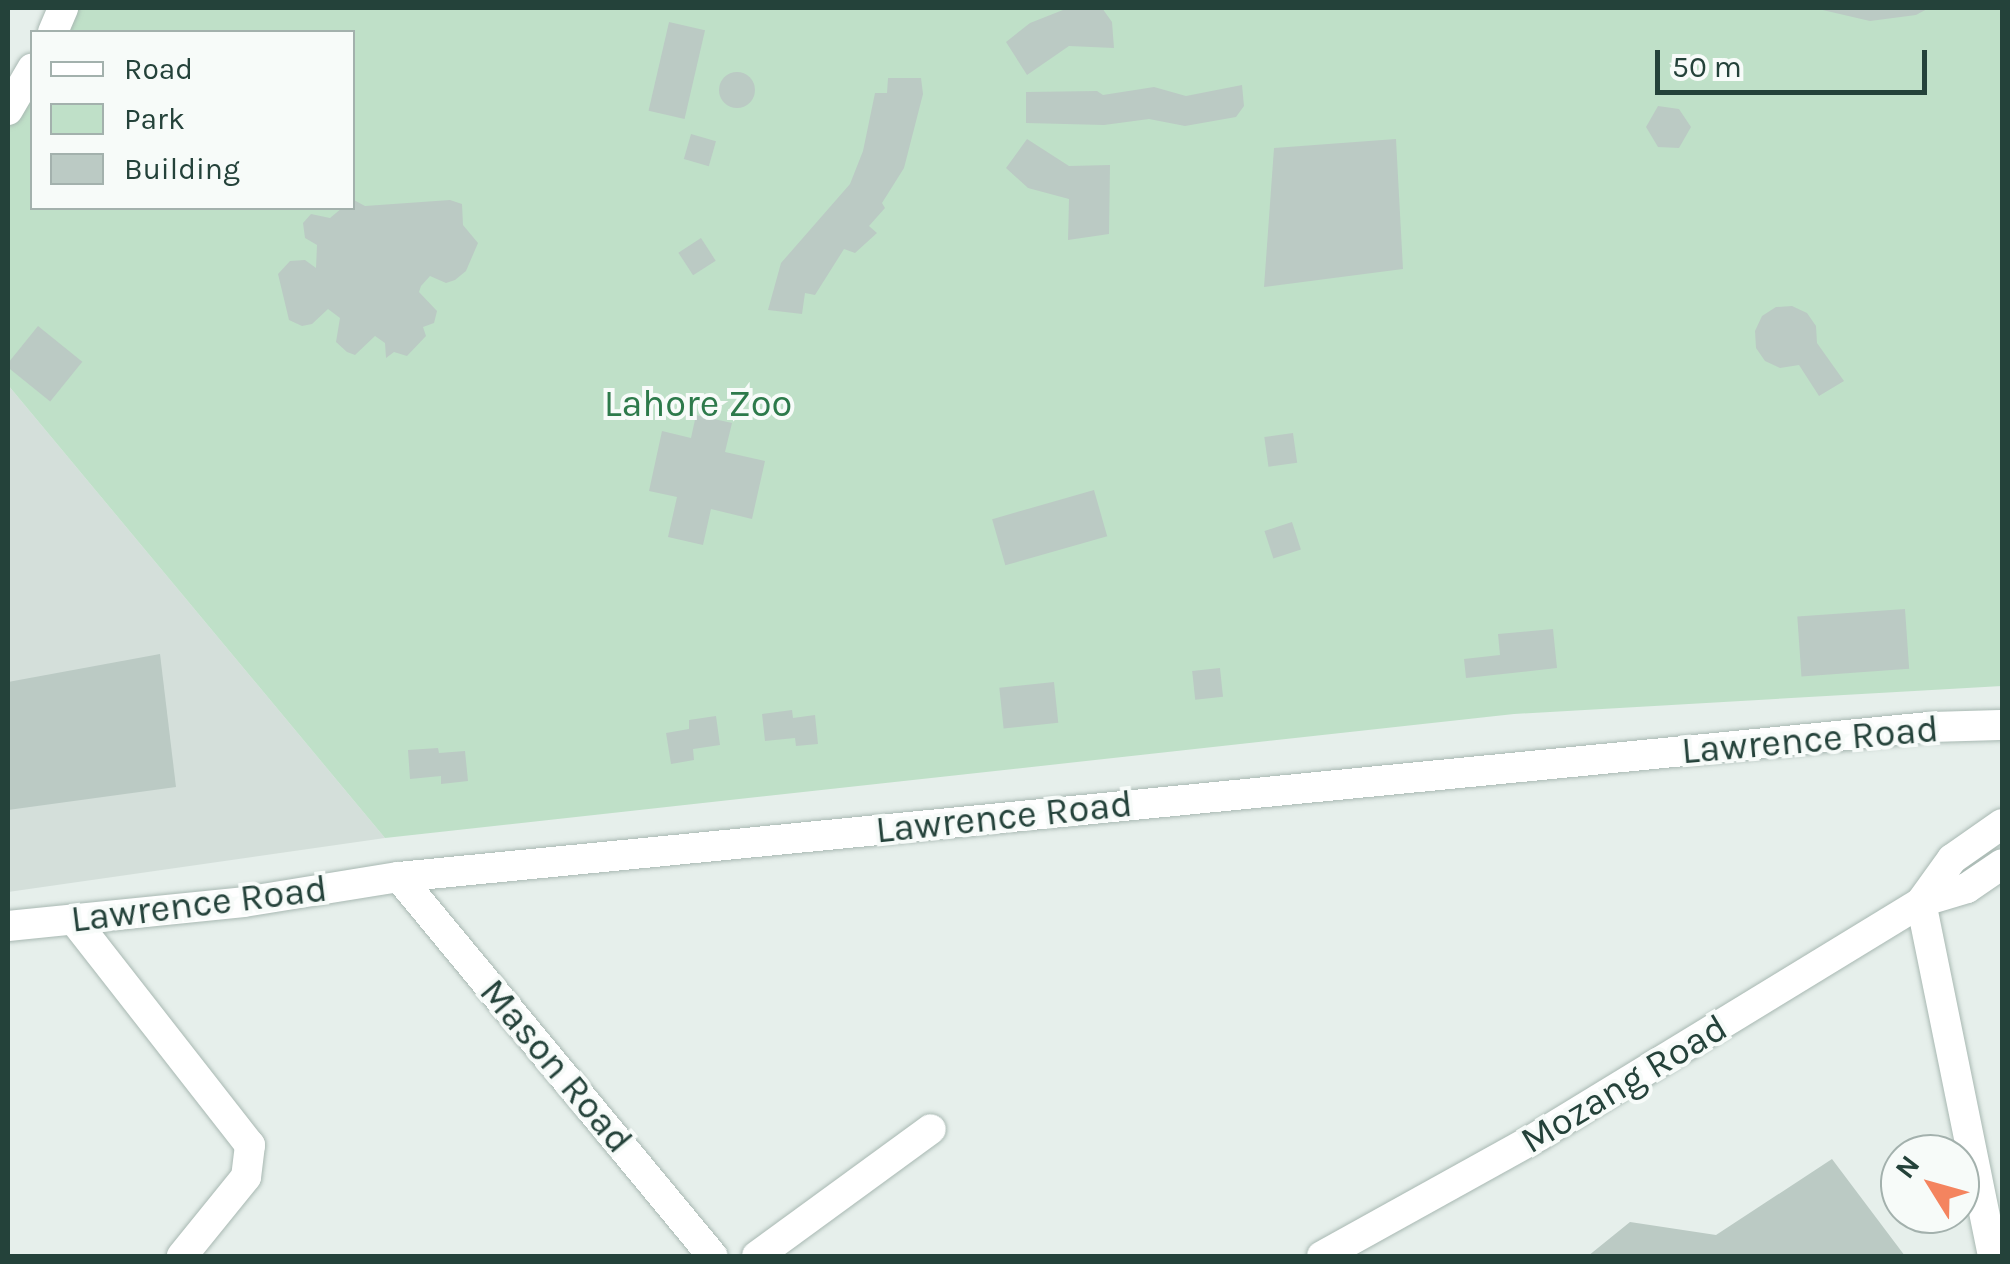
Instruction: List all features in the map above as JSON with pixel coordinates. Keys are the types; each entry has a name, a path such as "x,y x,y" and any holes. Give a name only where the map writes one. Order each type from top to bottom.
{"main road":[{"path":"8,110 30,72"},
{"name":"Lawrence Road","path":"8,926 244,902 399,876 1928,727 2002,725"},
{"name":"Mozang Road","path":"1922,902 1952,859 2002,824"},
{"name":"Mozang Road","path":"1322,1256 1540,1136 1922,902 1967,888 2002,864"},
{"name":"Mason Road","path":"399,876 712,1256"},
{"path":"1922,902 1993,1256"},
{"path":"74,920 250,1146 246,1177 182,1256"},
{"path":"757,1256 931,1129"}],"shaded area":[{"path":"8,385 385,838 8,892"}],"green space":[{"name":"Lahore Zoo","path":"74,8 2002,8 2002,686 1514,714 385,838 8,385 8,128 30,92 30,210 355,210 355,30 64,30"}],"building":[{"path":"1068,8 1102,8 1112,22 1114,48 1069,46 1027,75 1006,42 1030,23"},
{"path":"1814,8 1929,8 1916,15 1870,21"},
{"path":"669,22 705,30 685,119 649,111"},
{"path":"737,72 750,77 755,90 750,103 737,108 724,103 719,90 724,77"},
{"path":"888,78 921,78 923,94 904,168 882,203 885,208 869,226 877,233 855,253 844,249 815,295 805,293 802,314 768,310 781,263 850,184 863,151 875,93 887,93"},
{"path":"1242,85 1244,106 1236,117 1185,126 1149,119 1104,125 1026,123 1026,92 1097,91 1103,95 1154,87 1186,96"},
{"path":"1658,106 1679,109 1691,127 1679,148 1658,147 1646,127"},
{"path":"691,134 716,141 709,166 684,159"},
{"path":"1027,139 1069,166 1110,165 1109,234 1068,240 1069,199 1028,188 1006,168"},
{"path":"1396,139 1403,269 1264,287 1274,148"},
{"path":"450,200 462,204 463,225 478,243 466,271 455,280 446,283 430,276 421,286 419,292 437,311 434,323 423,327 426,336 407,356 394,352 386,358 385,343 375,336 355,355 347,352 336,342 340,318 328,309 312,324 302,326 289,320 278,274 290,261 305,260 316,268 317,245 305,238 303,223 311,214 330,218 340,210 355,210 355,201 365,206"},
{"path":"701,238 716,261 693,275 678,253"},
{"path":"1792,306 1807,313 1816,326 1817,343 1844,381 1819,396 1799,365 1780,368 1765,361 1756,348 1755,331 1762,316 1776,307"},
{"path":"38,326 82,362 50,402 8,367"},
{"path":"696,415 732,423 725,452 765,461 752,519 711,509 703,545 668,537 677,497 649,491 662,431 691,438"},
{"path":"1293,433 1297,463 1268,467 1264,437"},
{"path":"1094,490 1107,536 1005,565 992,519"},
{"path":"1292,522 1301,550 1273,559 1264,531"},
{"path":"1905,609 1909,669 1801,676 1797,617"},
{"path":"1553,629 1557,668 1466,678 1464,659 1500,655 1498,634"},
{"path":"160,654 176,787 8,810 8,682"},
{"path":"1220,668 1223,697 1195,700 1192,671"},
{"path":"1054,682 1058,723 1004,729 999,688"},
{"path":"792,710 793,718 815,715 818,744 796,746 795,738 765,741 762,714"},
{"path":"716,716 720,745 693,749 694,760 671,764 666,733 689,729 689,720"},
{"path":"438,748 439,753 465,751 468,781 441,784 441,776 410,779 408,750"},
{"path":"1832,1159 1880,1223 1880,1234 1888,1234 1905,1256 1588,1256 1630,1222 1716,1235"}]}
